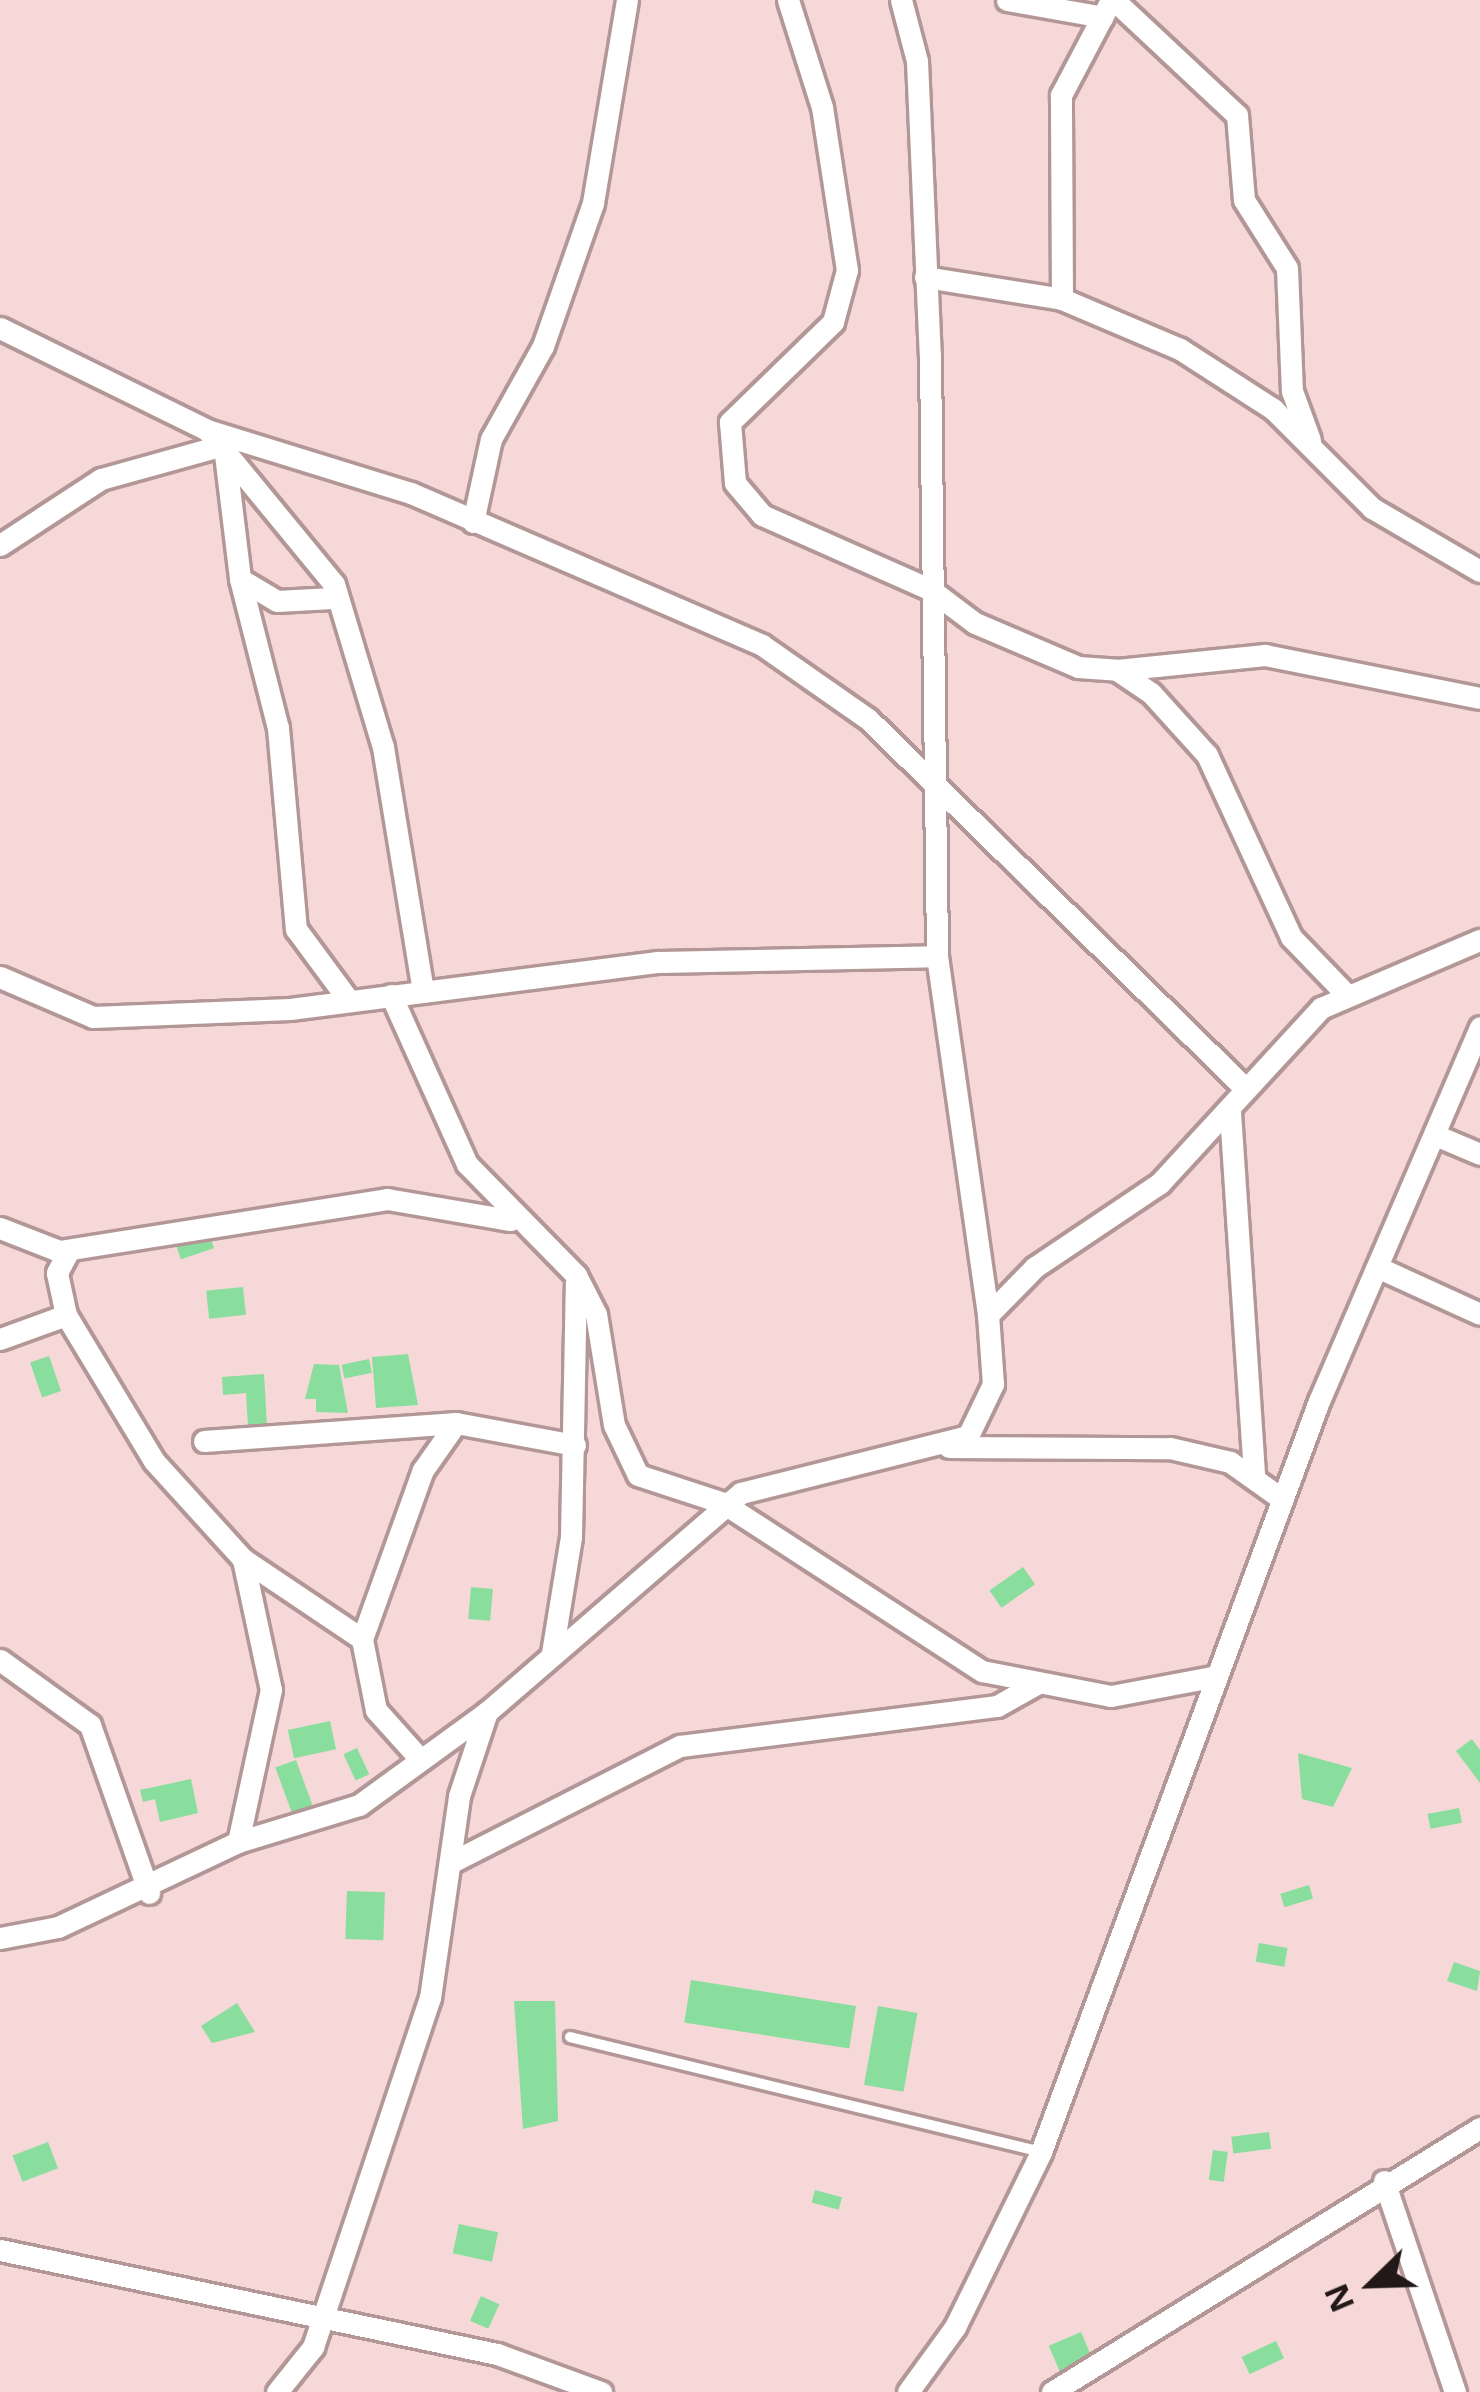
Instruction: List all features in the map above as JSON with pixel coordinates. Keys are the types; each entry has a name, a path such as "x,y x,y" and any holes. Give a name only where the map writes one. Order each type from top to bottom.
{"street":[{"path":"473,522 491,440 543,346 593,203 627,0"},
{"path":"788,0 822,107 847,270 833,322 743,398 724,440 727,466 762,515 931,590 1004,637 1117,670 1265,655 1480,698"},
{"path":"0,1938 149,1893 238,1842 331,1820 487,1712 723,1503 759,1484 968,1436 986,1412 988,1315 937,956 917,61 901,0"},
{"path":"1007,0 1110,6 1237,115 1244,200 1287,268 1292,391 1312,447"},
{"path":"1062,299 1061,95 1110,6"},
{"path":"925,278 1062,299 1207,364 1312,447 1372,508 1480,571"},
{"path":"0,328 216,441 473,522 762,645 868,719 1246,1090"},
{"path":"0,545 101,479 216,441"},
{"path":"216,441 240,579 278,728 296,929 349,1001"},
{"path":"216,441 310,548 332,598 382,747 423,992"},
{"path":"240,579 277,601 332,598"},
{"path":"1117,670 1207,755 1291,937 1344,992"},
{"path":"988,1315 1035,1267 1118,1220 1231,1112 1246,1090 1344,992 1480,940"},
{"path":"0,977 93,1017 349,1001 658,962 937,956"},
{"path":"391,995 447,1131 511,1220 576,1275 604,1339 622,1455 652,1486 723,1503 982,1671 1123,1695 1217,1676"},
{"path":"908,2392 955,2327 1041,2152 1282,1498 1480,1027"},
{"path":"1231,1112 1254,1474"},
{"path":"1435,1136 1480,1154"},
{"path":"0,1228 69,1250 387,1199 511,1220"},
{"path":"69,1250 57,1274 66,1316 154,1461 243,1559 362,1639"},
{"path":"1377,1267 1480,1314"},
{"path":"552,1653 575,1445 576,1275"},
{"path":"0,1339 66,1316"},
{"path":"203,1441 456,1423 575,1445"},
{"path":"420,1759 366,1690 362,1639 415,1490 456,1423"},
{"path":"939,1445 1171,1448 1254,1474 1282,1498"},
{"path":"238,1842 271,1690 243,1559"},
{"path":"0,1660 90,1725 149,1893"},
{"path":"450,1863 680,1746 997,1706 1038,1682"},
{"path":"277,2392 313,2347 315,2318 430,1998 450,1863 487,1712"},
{"path":"1052,2392 1329,2227 1384,2181 1480,2128"},
{"path":"1384,2181 1455,2392"},
{"path":"0,2250 497,2354 601,2392"}],"lane":[{"path":"570,2037 1041,2152"}],"building":[{"path":"210,1236 214,1248 181,1259 177,1247"},
{"path":"243,1287 246,1315 209,1319 206,1291"},
{"path":"408,1354 418,1405 376,1408 372,1357"},
{"path":"49,1356 61,1391 42,1397 30,1363"},
{"path":"369,1359 372,1373 345,1379 342,1365"},
{"path":"314,1364 339,1365 348,1413 316,1412 316,1399 305,1399"},
{"path":"264,1374 267,1426 248,1427 246,1393 223,1395 222,1377"},
{"path":"1023,1567 1035,1584 1001,1608 989,1591"},
{"path":"471,1587 493,1589 490,1621 468,1619"},
{"path":"330,1721 336,1749 294,1758 288,1730"},
{"path":"1472,1739 1480,1750 1480,1783 1456,1751"},
{"path":"357,1748 369,1774 356,1781 343,1754"},
{"path":"1298,1753 1352,1768 1333,1807 1302,1799"},
{"path":"296,1760 313,1806 292,1814 275,1768"},
{"path":"191,1779 198,1813 160,1822 155,1799 143,1802 140,1790"},
{"path":"1459,1808 1462,1823 1430,1829 1428,1814"},
{"path":"1309,1885 1313,1898 1284,1907 1280,1894"},
{"path":"347,1891 385,1892 383,1940 345,1939"},
{"path":"1259,1943 1288,1948 1284,1967 1256,1962"},
{"path":"1454,1962 1480,1971 1477,1991 1447,1981"},
{"path":"691,1980 856,2006 849,2049 684,2022"},
{"path":"514,2001 555,2001 558,2121 523,2129"},
{"path":"237,2003 255,2032 212,2043 201,2026"},
{"path":"878,2006 917,2013 904,2092 864,2085"},
{"path":"1269,2132 1271,2149 1233,2154 1231,2137"},
{"path":"48,2142 58,2168 23,2182 13,2156"},
{"path":"1213,2150 1228,2152 1224,2182 1209,2180"},
{"path":"815,2190 842,2197 839,2210 812,2203"},
{"path":"459,2224 498,2232 492,2262 453,2253"},
{"path":"481,2296 499,2304 488,2329 470,2321"},
{"path":"1081,2332 1094,2362 1062,2376 1049,2346"},
{"path":"1276,2341 1284,2358 1250,2374 1242,2357"}]}
